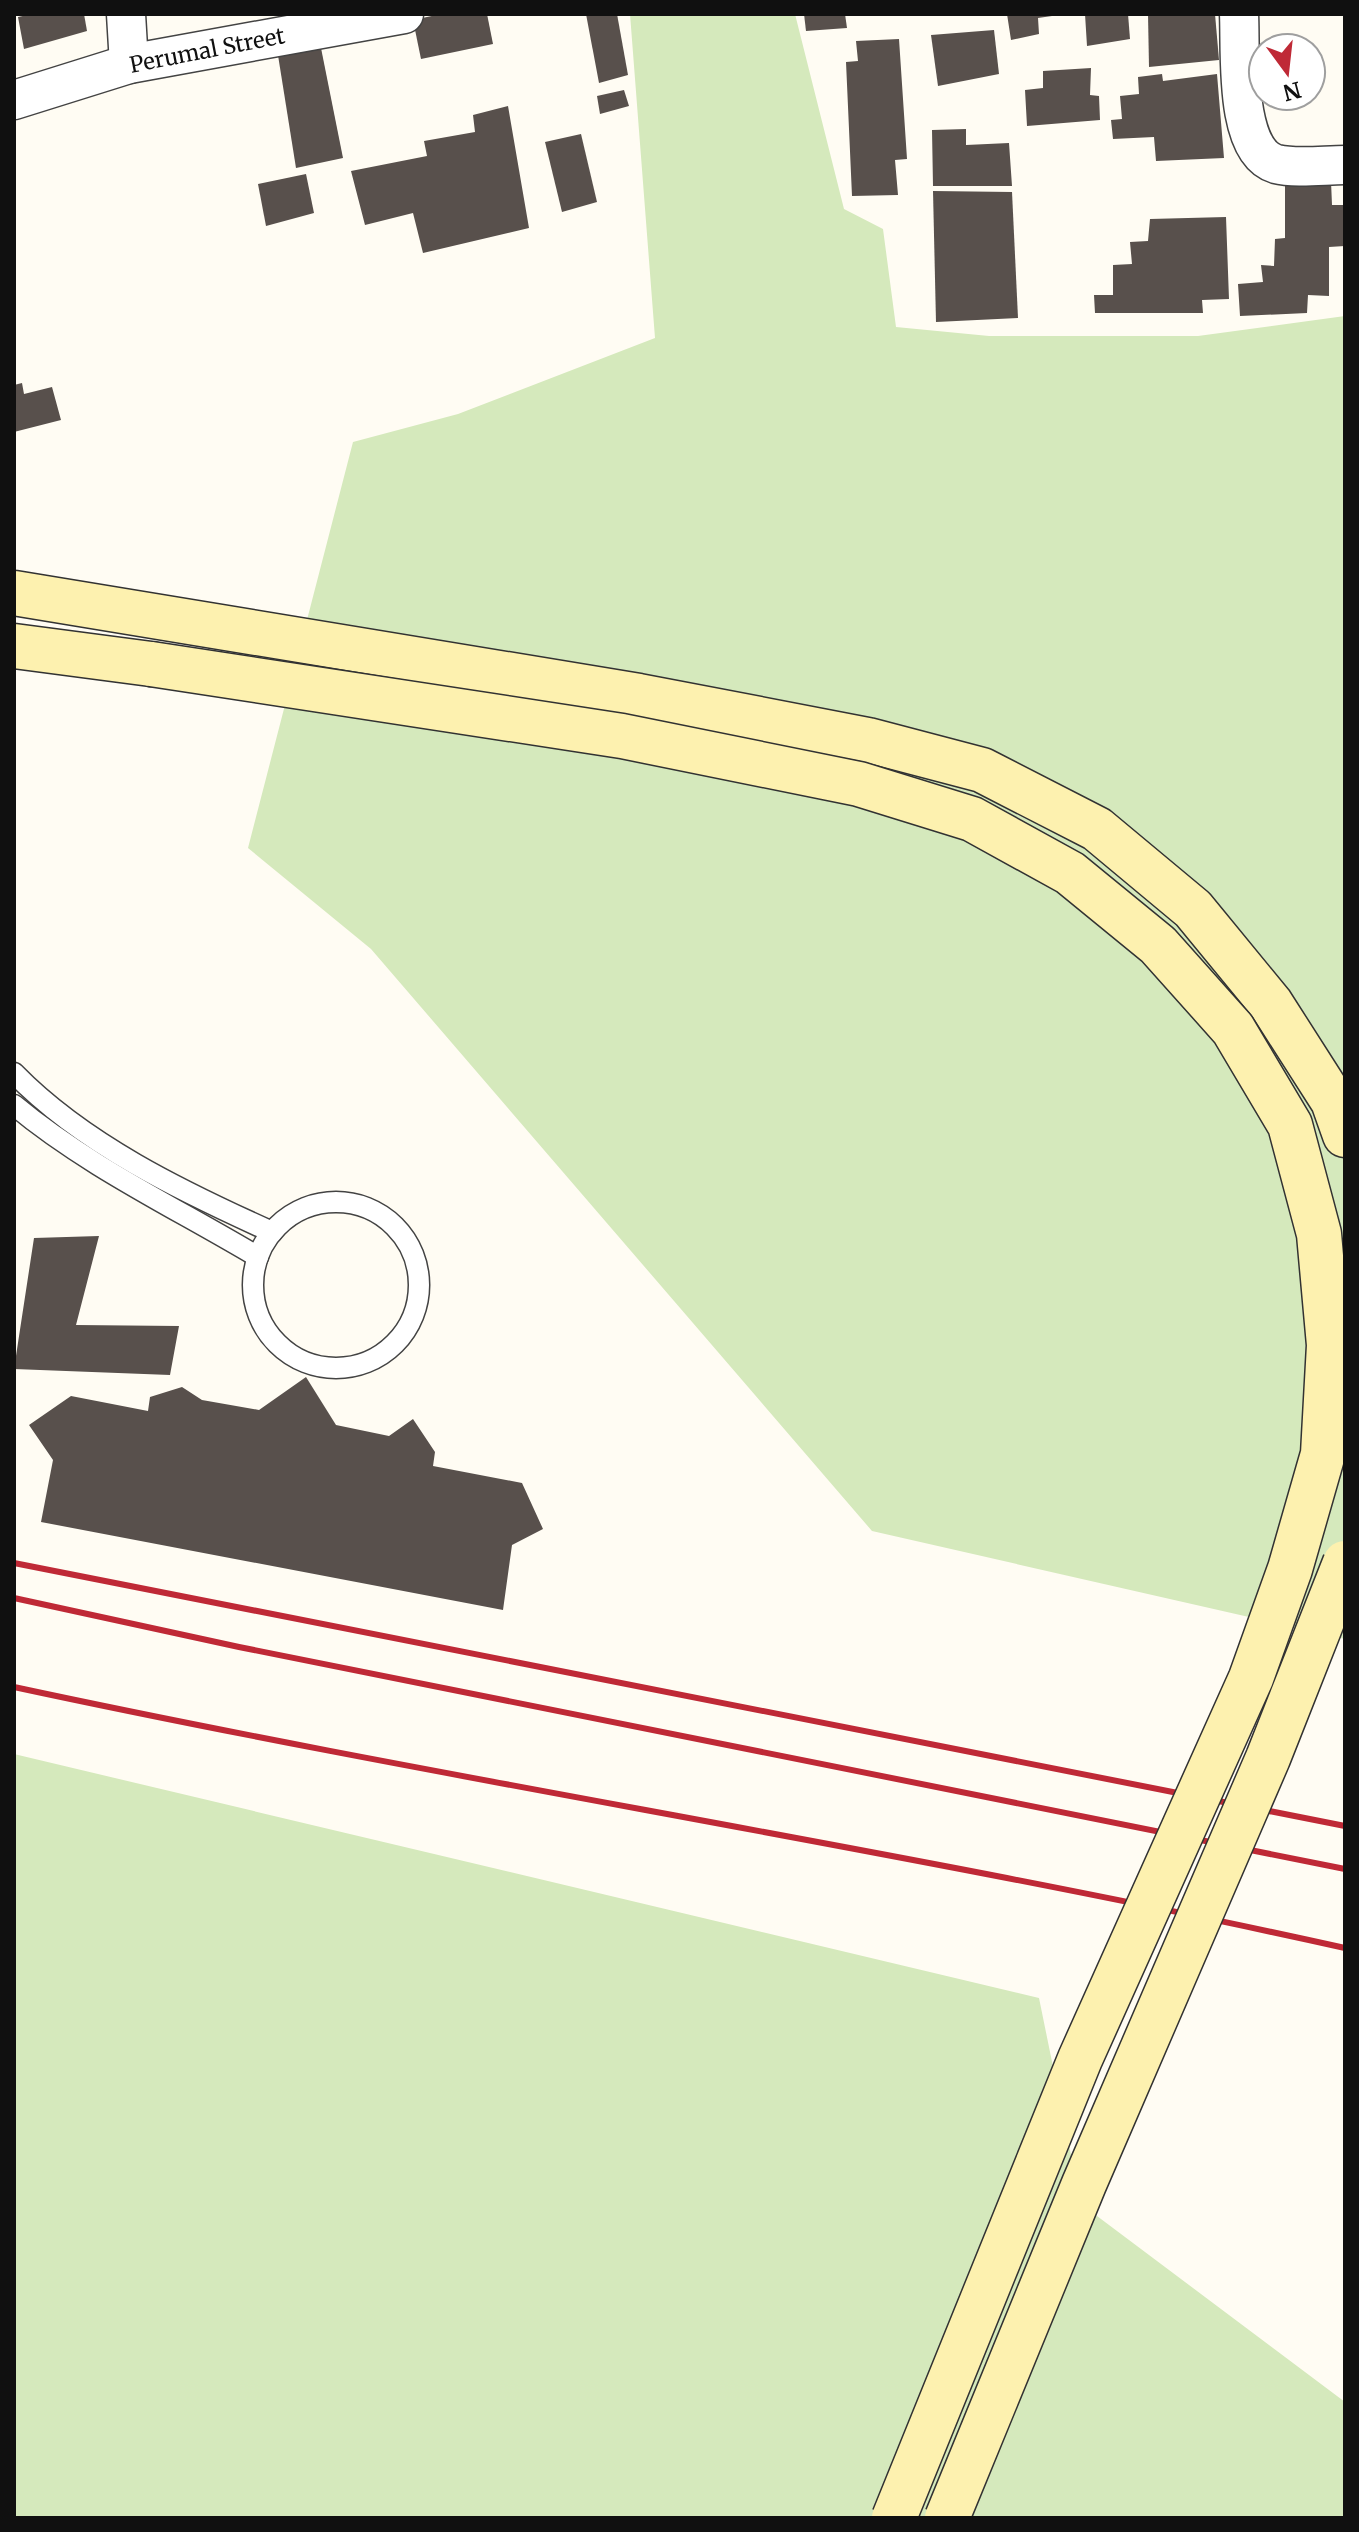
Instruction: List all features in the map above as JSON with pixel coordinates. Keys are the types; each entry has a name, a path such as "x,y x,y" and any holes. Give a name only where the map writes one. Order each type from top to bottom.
{"main road":[{"path":"14,593 754,717 868,740 982,770 1097,829 1193,909 1271,1004 1333,1101 1345,1135"},
{"path":"14,646 151,664 637,739 859,784 972,819 1070,873 1158,945 1233,1029 1290,1125 1319,1234 1329,1345 1323,1454 1290,1569 1251,1678 1080,2059 894,2518"},
{"path":"947,2518 1084,2184 1268,1758 1345,1563"}],"street":[{"path":"126,14 129,64"},
{"name":"Perumal Street","path":"14,100 129,64 404,14"},
{"path":"1239,14 1243,116 1261,154 1276,164 1345,165"}],"lane":[{"path":"14,1073 72,1121 129,1158 272,1232"},
{"path":"14,1105 50,1134 258,1257"},
{"path":"337,1201 363,1206 387,1219 406,1238 417,1262 420,1289 415,1315 402,1338 380,1357 353,1367 325,1369 297,1360 275,1343 259,1319 252,1291 258,1257 272,1232 286,1218 310,1206 337,1201"}],"green space":[{"path":"630,14 795,14 844,209 883,229 896,327 989,336 1198,336 1345,316 1345,1639 872,1531 371,949 248,848 353,442 458,414 655,338"},
{"path":"14,1754 1039,1998 1081,2204 1345,2402 1345,2518 14,2518"}],"building":[{"path":"84,14 87,31 24,49 18,17"},
{"path":"441,14 487,14 493,44 421,59 413,20"},
{"path":"586,14 617,14 628,75 599,83"},
{"path":"804,14 845,14 847,28 806,31"},
{"path":"1007,14 1052,16 1038,18 1039,34 1011,40"},
{"path":"1085,14 1128,14 1130,39 1087,46"},
{"path":"1148,14 1215,14 1219,60 1149,67"},
{"path":"994,30 999,74 938,86 931,35"},
{"path":"899,39 907,159 895,160 898,195 852,196 846,62 858,61 856,41"},
{"path":"320,43 343,158 296,168 277,49"},
{"path":"1091,68 1090,95 1099,96 1100,120 1027,126 1025,90 1043,88 1043,71"},
{"path":"1162,74 1163,81 1217,74 1224,158 1156,161 1154,137 1113,139 1111,120 1122,119 1120,96 1139,94 1138,77"},
{"path":"624,90 629,106 600,114 597,96"},
{"path":"508,106 529,228 423,253 413,213 365,225 351,171 427,156 424,141 475,132 473,115"},
{"path":"966,129 966,145 1009,143 1012,186 933,186 932,130"},
{"path":"581,134 597,202 562,212 545,142"},
{"path":"306,174 314,213 266,226 258,184"},
{"path":"1285,180 1331,181 1332,205 1345,205 1345,246 1329,247 1329,296 1308,295 1307,313 1240,316 1238,284 1263,282 1261,265 1274,266 1275,239 1285,238"},
{"path":"933,191 1012,192 1018,318 936,322"},
{"path":"1226,217 1229,299 1202,300 1203,313 1095,313 1094,295 1113,295 1113,265 1132,264 1130,242 1148,241 1150,219"},
{"path":"22,383 24,394 52,387 61,420 14,432 14,385"},
{"path":"99,1236 76,1325 179,1326 170,1375 14,1369 34,1238"},
{"path":"306,1377 336,1425 389,1436 413,1419 435,1452 433,1466 522,1483 543,1529 512,1545 503,1610 41,1522 53,1460 29,1425 71,1396 148,1411 150,1397 182,1387 202,1400 259,1410"}],"railway":[{"path":"14,1563 1345,1826"},
{"path":"14,1598 239,1647 1345,1869"},
{"path":"14,1687 346,1754 1013,1879 1345,1948"}]}
